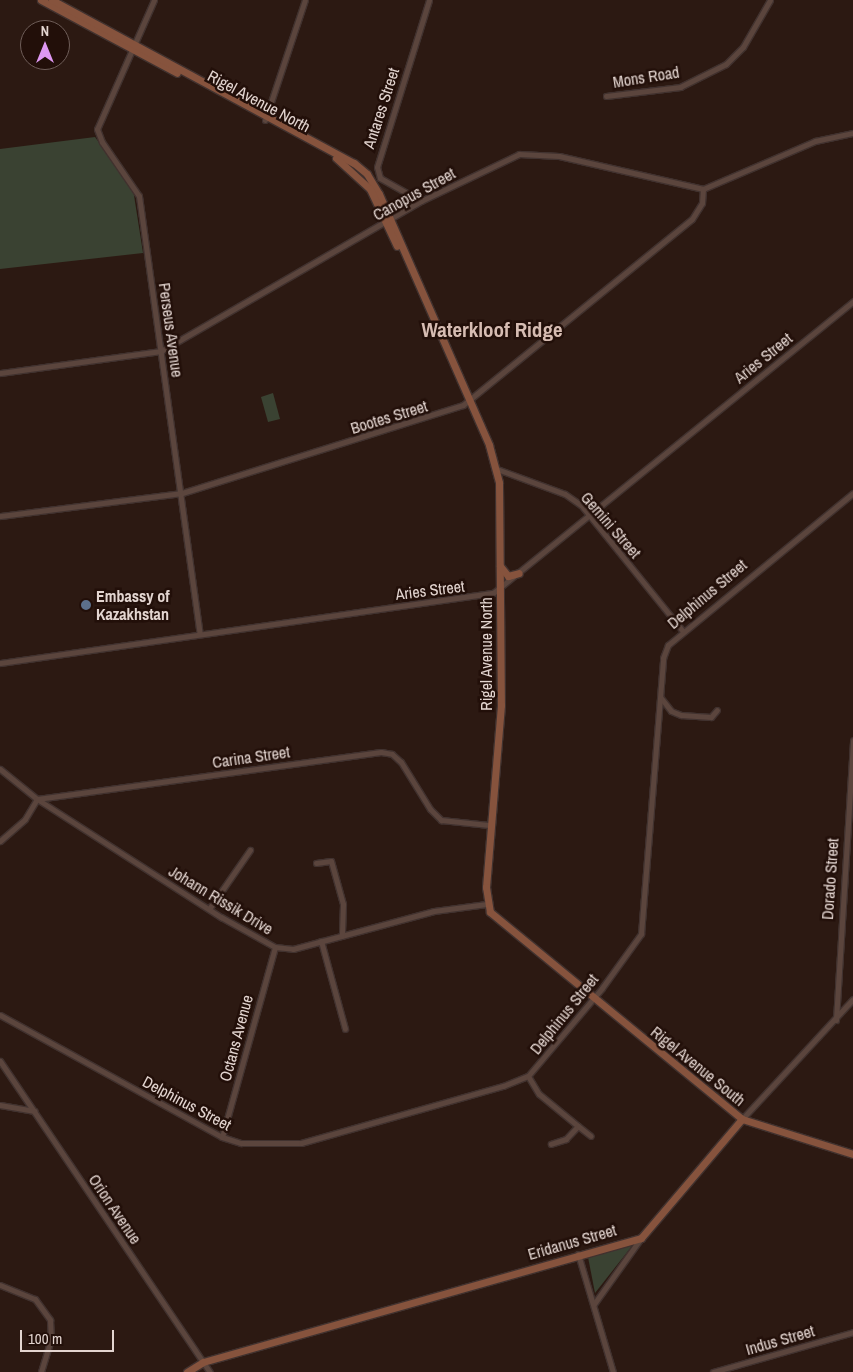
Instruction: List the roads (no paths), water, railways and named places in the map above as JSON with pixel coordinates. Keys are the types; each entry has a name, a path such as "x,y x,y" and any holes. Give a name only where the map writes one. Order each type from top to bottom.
{"main road":[{"name":"Rigel Avenue North","path":"42,0 266,118 350,168 370,189 389,222 469,401 497,469 500,590 500,734 490,825 487,904"},
{"name":"Rigel Avenue North","path":"52,0 132,46"},
{"path":"499,566 508,576 519,573"},
{"path":"487,904 506,928 594,998"},
{"name":"Rigel Avenue South","path":"594,998 742,1119 853,1154"},
{"name":"Eridanus Street","path":"187,1372 203,1362 578,1254 641,1238 742,1119"}],"street":[{"path":"132,46 154,0"},
{"path":"266,118 305,0"},
{"name":"Antares Street","path":"421,201 380,178 377,168 429,0"},
{"name":"Mons Road","path":"606,96 680,86 719,68 743,47 770,0"},
{"name":"Perseus Avenue","path":"132,46 97,129 102,142 139,196 182,493 200,633"},
{"path":"703,189 816,141 853,133"},
{"name":"Canopus Street","path":"0,373 161,351 389,222 421,201 508,158 530,153 559,156 703,189"},
{"name":"Bootes Street","path":"0,516 182,493 441,414 469,401 692,219 702,203 703,189"},
{"name":"Aries Street","path":"0,663 200,633 485,595 500,590 853,301"},
{"name":"Gemini Street","path":"497,469 565,494 590,516 682,630"},
{"name":"Delphinus Street","path":"0,1015 222,1137 241,1142 301,1143 503,1086 528,1076 594,998 637,942 644,926 663,658 682,630 853,493"},
{"path":"661,698 672,711 681,715 711,717 717,710"},
{"name":"Dorado Street","path":"836,1020 853,741"},
{"name":"Carina Street","path":"37,799 388,752 401,762 430,809 441,820 490,825"},
{"name":"Johann Rissik Drive","path":"0,769 37,799 209,909 275,946 293,948 434,911 487,904"},
{"path":"0,841 25,819 37,799"},
{"path":"209,909 250,850"},
{"path":"316,863 331,861 343,904 342,936"},
{"path":"321,942 345,1029"},
{"name":"Octans Avenue","path":"222,1137 275,946"},
{"name":"Eridanus Street","path":"742,1119 836,1020 853,999"},
{"name":"Orion Avenue","path":"0,1061 210,1372"},
{"path":"528,1076 539,1094 591,1136"},
{"path":"0,1105 34,1112"},
{"path":"551,1144 566,1139 578,1126"},
{"path":"594,1304 641,1238"},
{"path":"578,1254 613,1372"},
{"path":"0,1285 35,1299 50,1320 51,1339 41,1372"},
{"name":"Indus Street","path":"713,1372 853,1332"}],"place":[{"name":"Embassy of Kazakhstan","path":"86,605"}],"district":[{"name":"Waterkloof Ridge","path":"492,330"}]}
